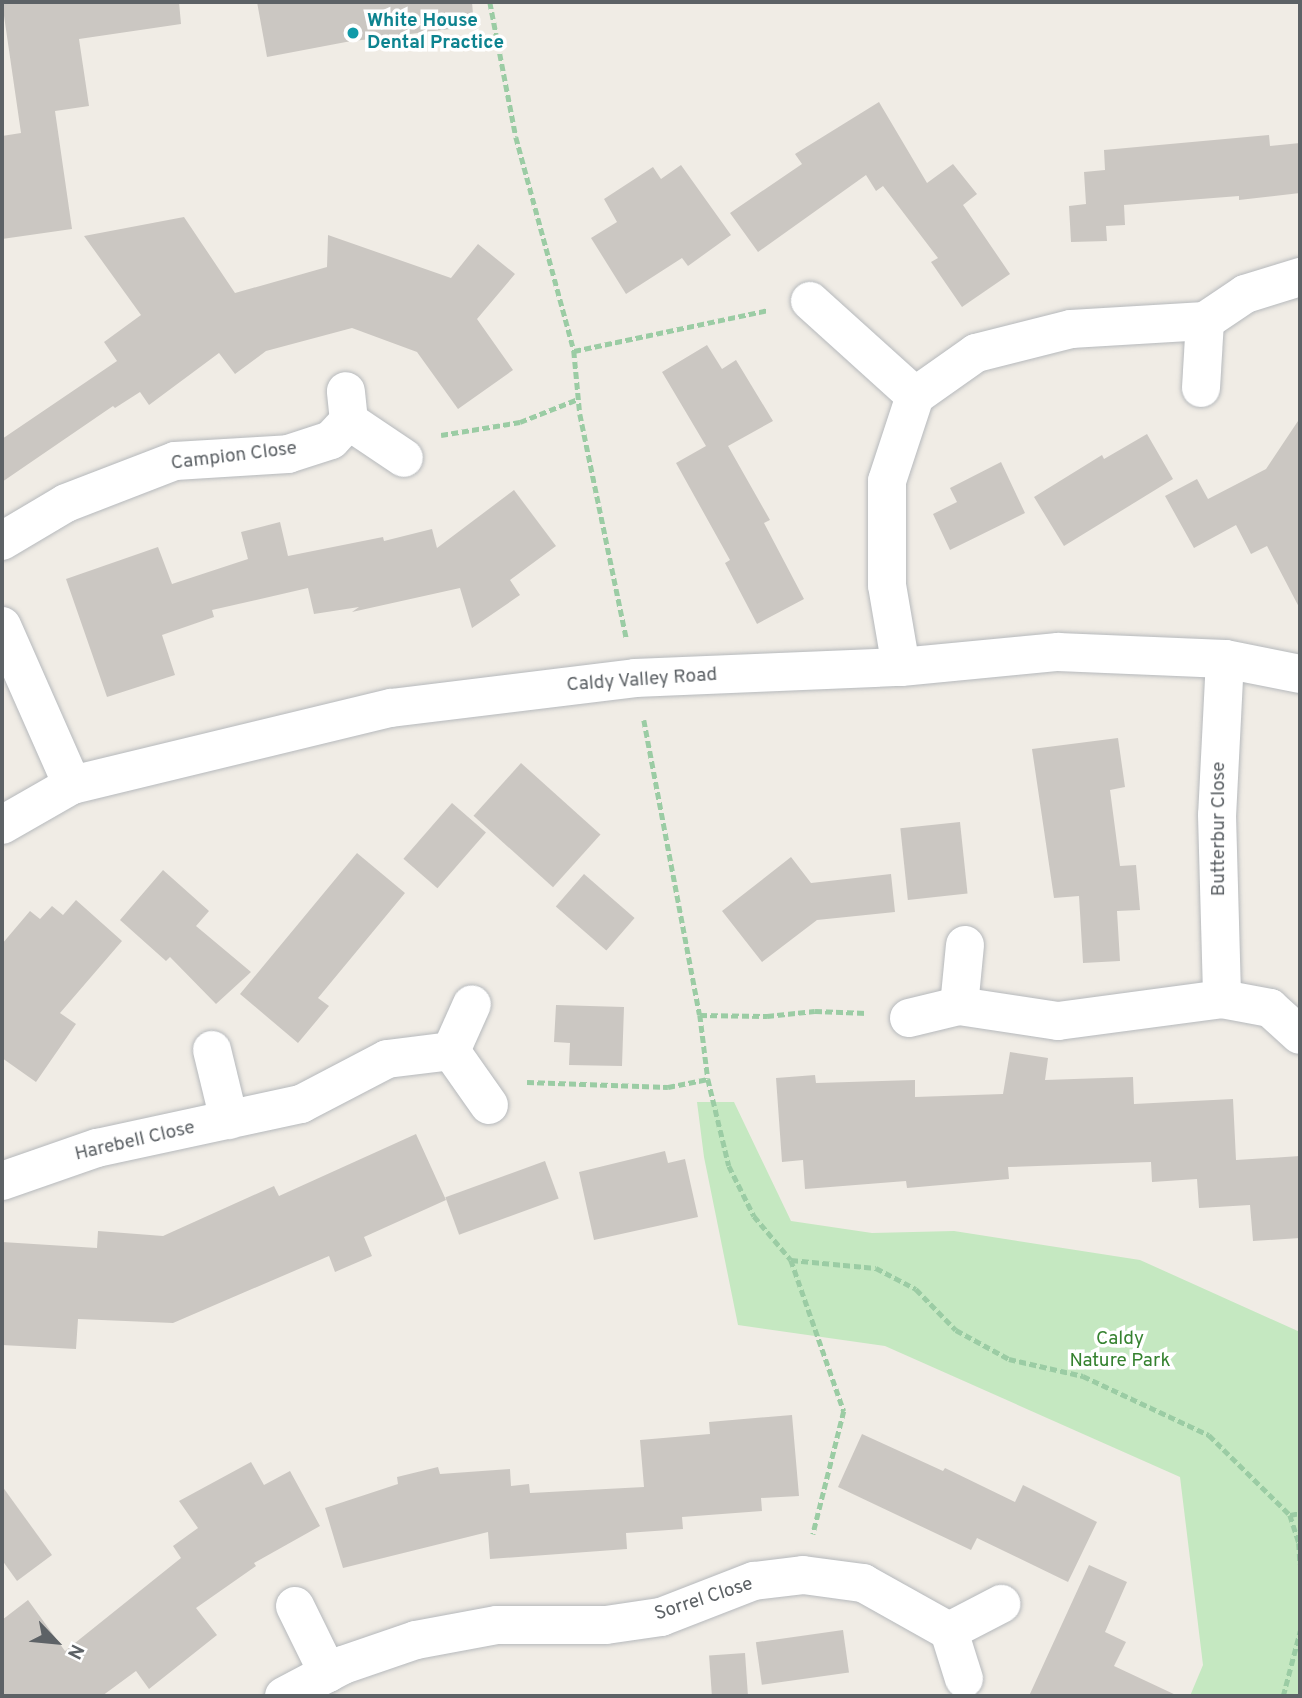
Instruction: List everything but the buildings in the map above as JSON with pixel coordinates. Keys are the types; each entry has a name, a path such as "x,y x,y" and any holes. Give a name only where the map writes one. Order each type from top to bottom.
{"street":[{"path":"901,667 887,585 887,481 915,396 976,353 1071,329 1205,321 1245,294 1300,277"},
{"path":"810,301 915,396"},
{"path":"1201,388 1205,321"},
{"name":"Campion Close","path":"2,541 66,503 175,461 288,454 368,427"},
{"path":"2,626 72,785"},
{"name":"Caldy Valley Road","path":"2,825 72,785 391,708 635,678 901,667 1058,652 1226,659 1300,674"},
{"name":"Butterbur Close","path":"1222,999 1217,814 1226,659"},
{"path":"958,1006 965,945"},
{"path":"909,1018 958,1006 1058,1021 1222,999 1270,1008 1300,1035"},
{"path":"470,1079 472,1004"},
{"path":"212,1050 229,1121"},
{"name":"Harebell Close","path":"2,1181 97,1147 301,1104 387,1059 470,1079"},
{"name":"Sorrel Close","path":"284,1696 328,1673 416,1640 497,1625 606,1625 661,1617 754,1581 803,1575 863,1583 949,1631"},
{"path":"964,1679 949,1631 1001,1604"},
{"path":"295,1606 328,1673"}],"path":[{"path":"490,2 516,137 574,351 578,399 700,1015 708,1079 729,1166 754,1216 791,1260 844,1411 803,1575"},
{"path":"574,351 810,301"},
{"path":"368,427 413,439 520,422 578,399"},
{"path":"700,1015 767,1016 816,1011 868,1013 895,1021 909,1018"},
{"path":"470,1079 668,1087 708,1079"},
{"path":"791,1260 876,1268 916,1289 956,1330 1009,1359 1083,1376 1209,1435 1290,1516 1299,1543 1300,1564"},
{"path":"1290,1516 1300,1513"},
{"path":"1283,1696 1300,1631"}],"green space":[{"name":"Caldy Nature Park","path":"697,1102 734,1102 791,1221 872,1233 954,1231 1140,1260 1300,1332 1300,1696 1190,1696 1203,1665 1180,1477 885,1346 738,1325 704,1157"}],"place":[{"name":"White House Dental Practice","path":"353,33"}]}
